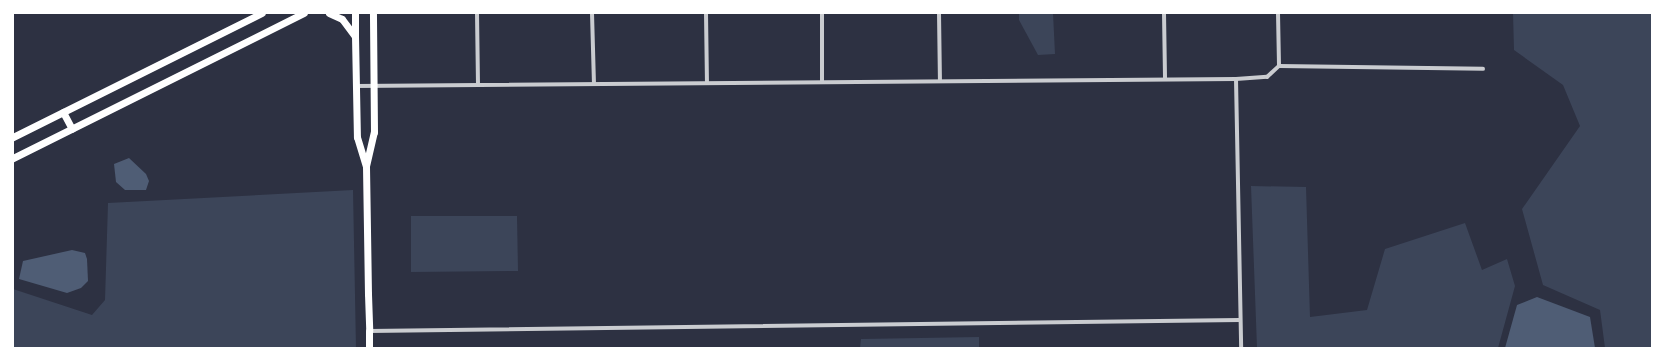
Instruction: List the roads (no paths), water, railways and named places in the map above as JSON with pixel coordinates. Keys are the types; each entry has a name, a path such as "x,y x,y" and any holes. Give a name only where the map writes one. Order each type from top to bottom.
{"main road":[{"path":"13,137 262,13"},
{"path":"13,158 304,13"},
{"path":"329,13 342,19 355,36"},
{"path":"355,13 357,137 366,166"},
{"path":"369,348 366,166 374,132 373,13"},
{"path":"63,112 72,129"}],"street":[{"path":"477,13 478,85"},
{"path":"592,13 594,84"},
{"path":"706,13 707,83"},
{"path":"822,13 822,82"},
{"path":"939,13 940,81"},
{"path":"1164,13 1165,78"},
{"path":"1278,13 1279,66"},
{"path":"356,86 1165,78 1236,79 1267,77 1279,66 1483,69"},
{"path":"1236,79 1241,348"},
{"path":"369,331 1240,320"}]}
